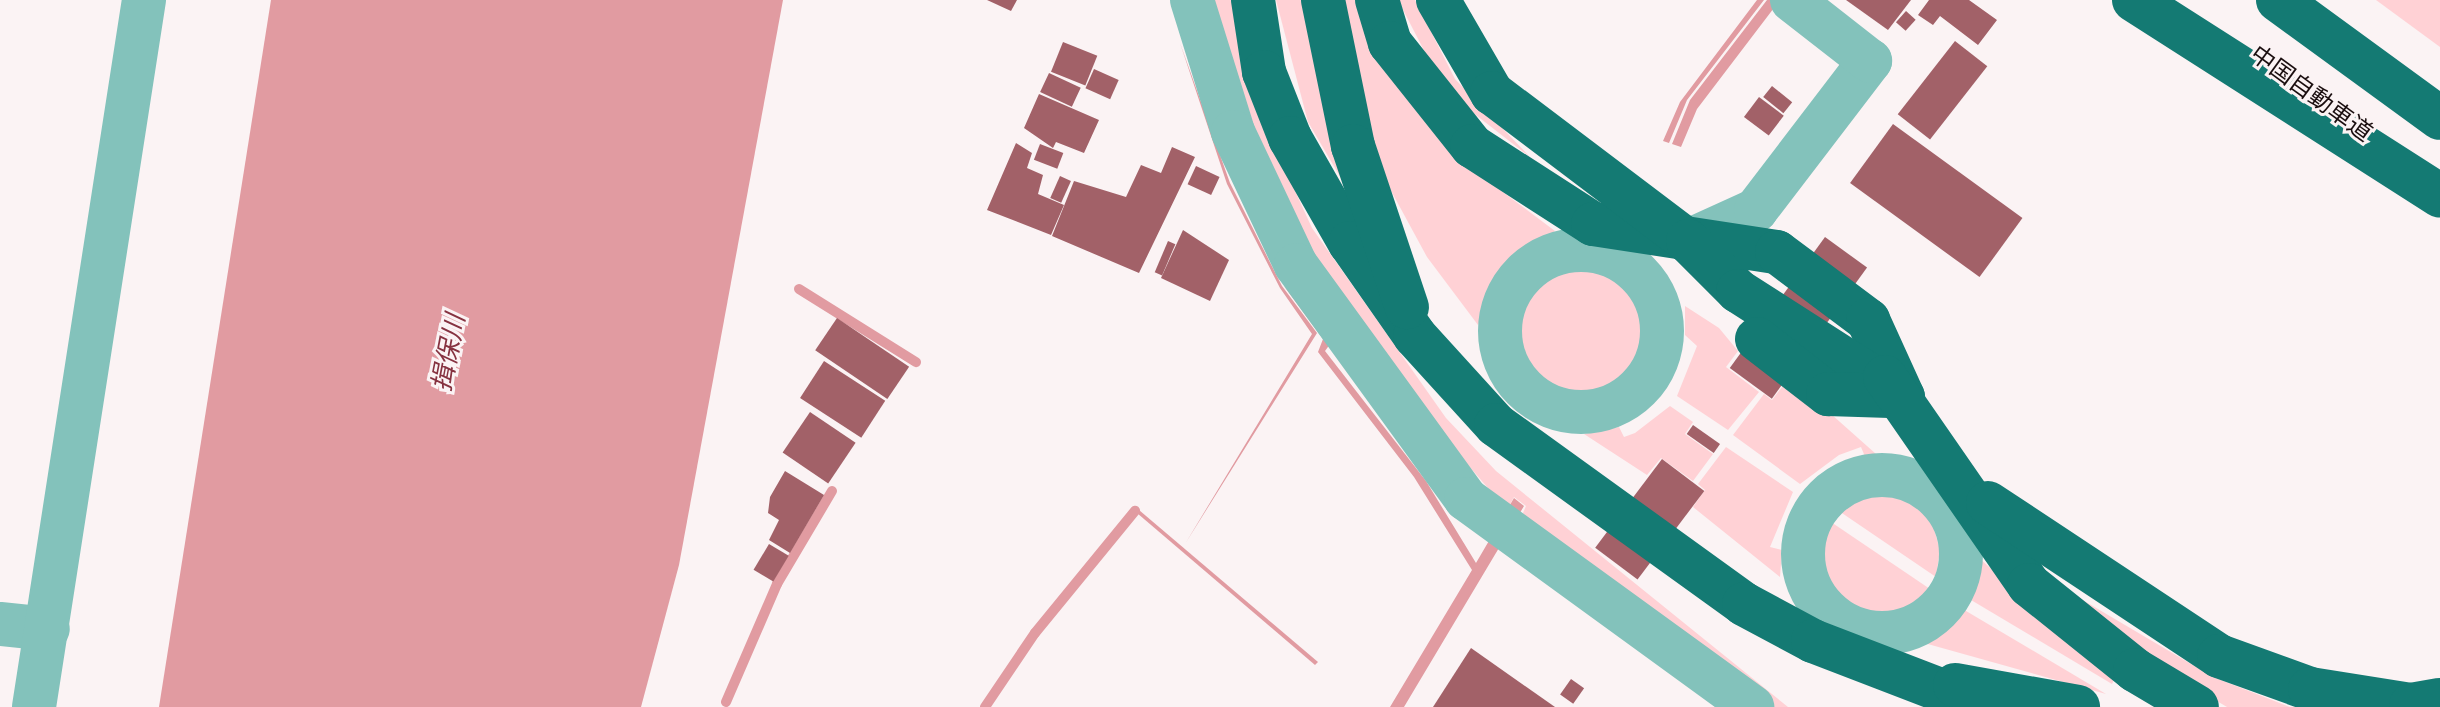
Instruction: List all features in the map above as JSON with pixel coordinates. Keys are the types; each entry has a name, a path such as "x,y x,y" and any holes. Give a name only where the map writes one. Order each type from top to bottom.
{"highway":[{"path":"1253,0 1264,72 1290,138 1350,243 1415,336 1454,384 1496,425 1594,462 1839,640 1922,681 1985,707"},
{"path":"1323,0 1353,146 1415,336"},
{"path":"1377,0 1390,43 1472,146 1612,243 1688,241"},
{"path":"1438,0 1492,93 1688,241 1745,261 1853,341 1903,397 1952,484 2029,585 2135,670 2197,707"},
{"path":"2134,0 2440,196"},
{"name":"中国自動車道","path":"2181,0 2440,189"},
{"path":"2278,0 2440,118"},
{"path":"2327,0 2440,91"},
{"path":"1952,484 2078,569 2219,656 2310,689 2411,705 2440,700"},
{"path":"1922,681 2078,707"}],"street":[{"path":"34,707 144,0"},
{"path":"1192,0 1233,132 1296,265 1466,499 1752,707"},
{"path":"1688,241 1756,210 1870,61 1793,1"},
{"path":"1612,243 1657,300 1659,355 1647,380 1601,411 1574,412 1546,405 1510,371 1500,317 1524,272 1572,250 1612,243"},
{"path":"1454,384 1510,371"},
{"path":"1876,476 1952,484 1963,546 1949,597 1907,629 1839,640 1808,587 1802,538 1811,515 1851,481 1876,476"},
{"path":"0,624 48,629"}],"shaded area":[{"path":"1209,0 1236,0 1279,156 1312,228 1446,418 1496,471 1788,707 1765,707 1519,522 1526,506 1514,497 1507,510 1391,376 1266,179"},
{"path":"1276,0 1305,0 1369,226 1308,122"},
{"path":"1340,0 1361,0 1480,175 1555,231 1505,266 1478,325 1427,257 1389,187 1363,120"},
{"path":"1398,0 1415,0 1455,79 1530,157 1472,112 1431,64"},
{"path":"2376,0 2440,0 2440,47"},
{"path":"1583,265 1609,270 1630,285 1645,306 1650,332 1645,358 1630,379 1609,394 1583,399 1557,394 1536,379 1521,358 1516,332 1521,306 1536,285 1557,270"},
{"path":"1685,306 1719,328 1738,351 1726,367 1759,392 1728,430 1677,396 1697,346 1685,335"},
{"path":"1785,383 1813,398 1876,454 1866,459 1861,447 1839,455 1800,484 1733,435 1764,394 1772,400"},
{"path":"1670,406 1693,422 1685,434 1713,454 1693,481 1661,458 1647,475 1584,434 1619,427 1624,437 1635,433"},
{"path":"1726,447 1793,492 1770,547 1782,550 1780,577 1693,507 1705,490 1698,484"},
{"path":"1885,492 1912,502 1932,522 1940,550 1936,577 1836,509"},
{"path":"1828,520 1930,589 1902,612 1883,616 1845,606 1822,577 1818,559"},
{"path":"1977,556 2114,680 2112,684 1966,597"},
{"path":"2081,599 2213,677 2290,707 2227,707 2168,672"},
{"path":"1961,608 2106,694 1917,641"}],"water":[{"name":"揖保川","path":"271,0 783,0 679,565 641,707 159,707"},
{"path":"1757,0 1764,0 1687,100 1669,143 1663,141 1680,102"},
{"path":"1767,0 1780,0 1697,109 1681,147 1672,144 1690,100"},
{"path":"1180,43 1230,183 1282,286 1317,333 1185,544 1312,334 1280,288 1227,184"},
{"path":"1284,286 1333,340 1325,351 1426,481 1476,563 1514,498 1524,506 1404,707 1390,707 1472,570 1414,477 1318,352 1323,339"},
{"path":"1139,510 1318,662 1315,665 1137,513"}],"building":[{"path":"987,0 1017,0 1011,11"},
{"path":"1846,0 1911,0 1888,30"},
{"path":"1929,0 1969,0 1997,20 1978,45 1940,16 1933,25 1918,15"},
{"path":"1906,11 1916,20 1906,31 1896,22"},
{"path":"1955,41 1987,66 1930,140 1898,114"},
{"path":"1063,42 1097,56 1085,86 1051,72"},
{"path":"1094,69 1119,80 1110,99 1085,88"},
{"path":"1049,73 1081,88 1072,107 1040,92"},
{"path":"1772,86 1792,102 1783,113 1763,97"},
{"path":"1039,94 1099,120 1084,153 1056,142 1053,148 1024,128"},
{"path":"1759,97 1784,116 1769,136 1744,117"},
{"path":"1893,124 2022,218 1980,277 1850,183"},
{"path":"1016,143 1032,153 1027,168 1043,175 1038,194 1064,205 1051,235 987,210"},
{"path":"1040,144 1063,153 1057,169 1034,160"},
{"path":"1172,147 1195,157 1139,273 1052,236 1074,181 1126,197 1141,165 1161,173"},
{"path":"1196,166 1220,177 1211,195 1188,184"},
{"path":"1060,176 1071,181 1061,203 1050,198"},
{"path":"1183,230 1229,260 1210,301 1161,278"},
{"path":"1825,237 1867,268 1772,399 1730,368"},
{"path":"1168,241 1175,244 1162,275 1155,272"},
{"path":"837,318 909,367 887,399 815,350"},
{"path":"824,361 885,401 861,438 800,398"},
{"path":"810,412 856,443 828,483 783,453"},
{"path":"1693,425 1720,444 1714,453 1687,434"},
{"path":"1662,459 1704,491 1638,580 1595,548"},
{"path":"785,471 824,495 790,553 769,540 779,520 768,513 770,497"},
{"path":"769,544 789,556 773,582 754,570"},
{"path":"1471,648 1555,707 1433,707"},
{"path":"1571,679 1584,688 1573,704 1560,695"}],"waterway":[{"path":"799,289 916,362"},
{"path":"726,702 777,584 832,491"},
{"path":"985,707 1035,633 1135,511"}]}
